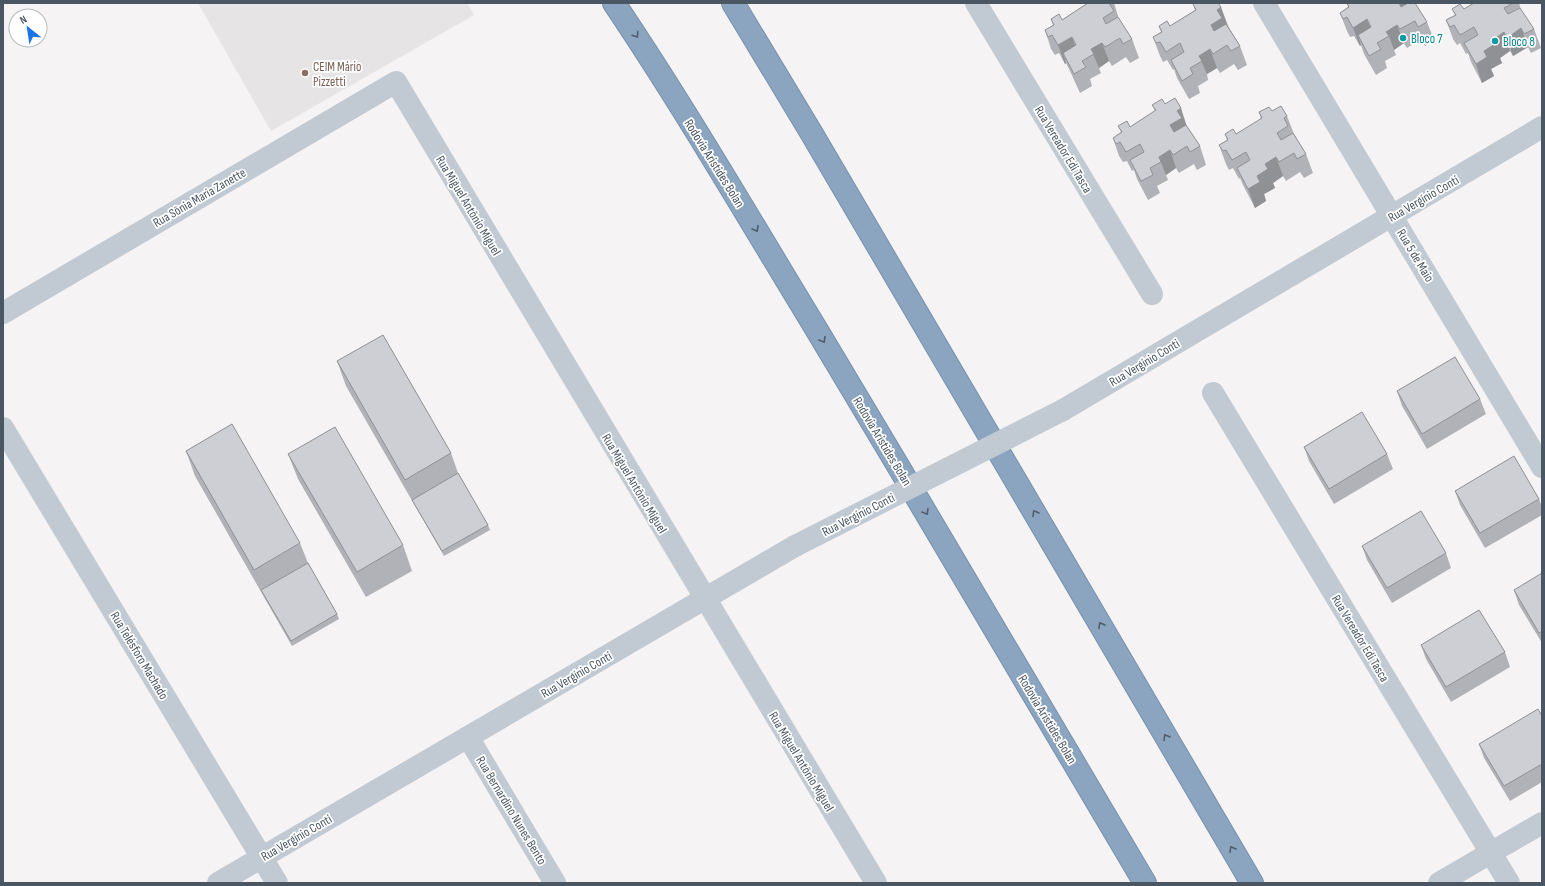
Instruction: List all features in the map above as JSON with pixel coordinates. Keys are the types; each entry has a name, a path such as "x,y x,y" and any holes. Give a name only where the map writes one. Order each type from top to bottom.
{"highway":[{"name":"Rodovia Aristides Bolan","path":"614,3 748,216 906,479 1145,883"},
{"path":"733,3 812,134 1252,883"}],"street":[{"name":"Rua Vereador Edi Tasca","path":"976,3 1152,294"},
{"name":"Rua 5 de Maio","path":"1264,3 1542,467"},
{"name":"Rua Sônia Maria Zanette","path":"3,313 396,82"},
{"name":"Rua Miguel Antônio Miguel","path":"396,82 876,883"},
{"name":"Rua Vergínio Conti","path":"218,883 795,546 1063,410 1542,127"},
{"name":"Rua Vereador Edi Tasca","path":"1213,393 1509,883"},
{"name":"Rua Telésforo Machado","path":"3,428 277,883"},
{"name":"Rua Bernardino Nunes Bento","path":"468,737 555,883"},
{"path":"1439,883 1542,823"}],"shaded area":[{"name":"CEIM Mário Pizzetti","path":"198,3 467,3 474,15 271,131"}],"building":[{"path":"1088,3 1109,3 1114,11 1103,18 1106,24 1118,17 1132,39 1123,44 1120,38 1105,47 1102,43 1091,49 1094,54 1082,61 1086,67 1074,74 1063,53 1076,45 1072,37 1058,45 1052,35 1048,37 1045,30 1054,25 1051,19 1059,14 1062,20"},
{"path":"1218,3 1221,7 1217,10 1222,18 1211,25 1214,31 1226,24 1240,46 1231,51 1227,45 1213,54 1210,49 1199,56 1202,61 1190,68 1193,74 1182,81 1171,60 1184,52 1180,43 1166,52 1160,42 1156,43 1153,37 1162,32 1159,26 1167,21 1170,26 1196,10 1193,4"},
{"path":"1347,3 1399,3 1401,7 1408,3 1415,3 1427,22 1418,27 1415,21 1400,29 1397,25 1386,32 1389,36 1377,43 1381,49 1369,56 1358,35 1371,27 1367,19 1353,28 1347,17 1343,19 1340,13 1349,7"},
{"path":"1474,3 1513,3 1504,8 1508,14 1520,8 1534,29 1524,34 1521,28 1507,38 1504,32 1493,40 1495,44 1484,51 1487,57 1476,64 1464,43 1478,35 1474,27 1460,35 1454,25 1450,27 1446,20 1456,15 1452,9 1460,4 1464,9"},
{"path":"1175,98 1181,108 1177,111 1182,118 1170,125 1174,132 1186,125 1200,146 1190,152 1187,146 1173,155 1170,150 1159,157 1161,162 1150,168 1153,175 1141,181 1130,160 1144,152 1140,144 1126,152 1120,142 1116,144 1113,138 1122,132 1118,126 1127,121 1130,127 1156,110 1152,105 1162,99 1165,104"},
{"path":"1281,106 1287,116 1284,118 1288,126 1277,133 1281,140 1293,133 1306,154 1297,159 1294,153 1279,162 1276,157 1265,164 1268,169 1257,176 1260,182 1248,189 1237,168 1250,160 1246,152 1232,160 1226,150 1223,151 1219,145 1228,140 1225,134 1233,129 1236,134 1262,118 1259,112 1269,107 1272,111"},
{"path":"383,335 451,453 405,480 337,361"},
{"path":"1455,357 1480,399 1422,434 1397,391"},
{"path":"1362,412 1387,454 1329,489 1304,447"},
{"path":"232,424 300,543 254,570 186,451"},
{"path":"335,427 403,545 357,572 288,454"},
{"path":"1514,456 1539,499 1480,533 1455,491"},
{"path":"458,473 488,525 442,551 412,500"},
{"path":"1421,511 1446,553 1387,588 1362,546"},
{"path":"308,563 337,614 291,641 261,590"},
{"path":"1542,573 1542,631 1539,633 1514,590"},
{"path":"1479,610 1505,652 1446,687 1421,645"},
{"path":"1538,709 1542,716 1542,764 1504,786 1479,744"}],"place":[{"name":"Bloco 7","path":"1403,38"},
{"name":"Bloco 8","path":"1495,41"},
{"name":"CEIM Mário Pizzetti","path":"305,73"}]}
